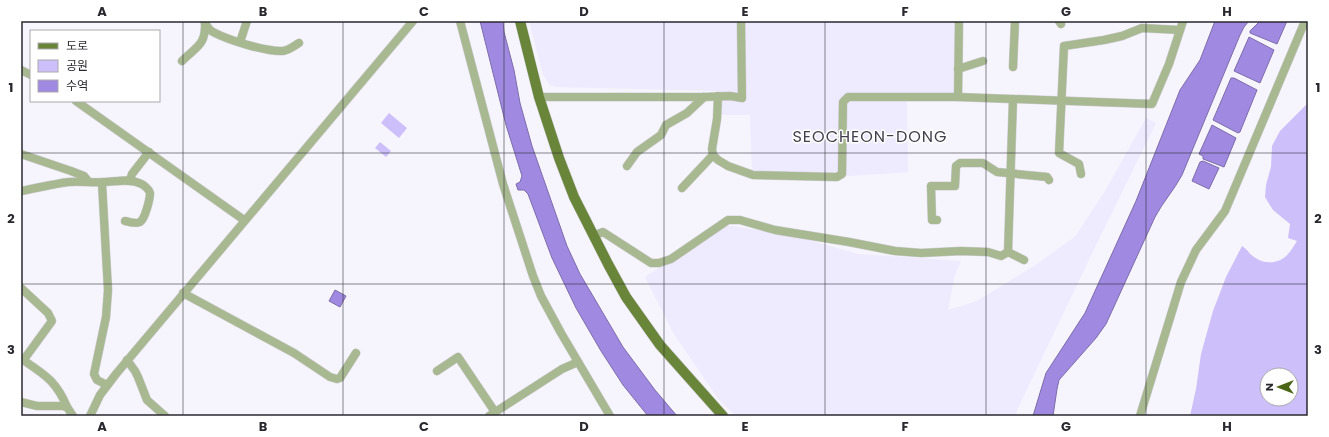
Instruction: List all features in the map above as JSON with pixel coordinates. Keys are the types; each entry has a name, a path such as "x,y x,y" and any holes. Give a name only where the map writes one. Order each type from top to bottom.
{"main road":[{"path":"520,21 539,97 564,171 574,197 594,236 626,297 660,345 723,416"}],"street":[{"path":"240,42 246,21"},
{"path":"90,416 107,385 127,360 413,21"},
{"path":"460,21 508,203 541,296 610,416"},
{"path":"539,97 704,98 718,96 742,98 742,21"},
{"path":"958,97 959,21"},
{"path":"1013,67 1015,21"},
{"path":"718,96 717,119 712,149 713,155 718,160 728,166 753,175 837,177 842,174 843,102 848,97 958,97 1152,104 1169,64 1183,21"},
{"path":"1140,416 1180,282 1196,250 1225,211 1305,21"},
{"path":"205,22 213,32 252,47 272,51 283,51 300,43"},
{"path":"182,61 199,46 203,40 205,22"},
{"path":"1081,174 1079,164 1059,153 1064,46 1122,36 1142,28 1180,30"},
{"path":"958,69 983,61"},
{"path":"21,70 30,74"},
{"path":"627,166 637,152 660,135 666,125 687,113 704,98"},
{"path":"1008,252 1013,99"},
{"path":"77,102 244,220"},
{"path":"130,180 132,174 149,152"},
{"path":"21,154 84,176 88,181"},
{"path":"682,188 713,155"},
{"path":"937,220 932,220 931,186 955,186 956,166 960,163 983,163 997,172 1047,177 1049,180"},
{"path":"21,190 70,182 88,181 102,183 130,180 141,183 150,192 144,216 141,222 138,223 125,221"},
{"path":"102,183 108,290 106,317 94,374 97,380 107,385"},
{"path":"594,236 603,232 651,262 671,259 728,220 740,220 775,230 895,251 921,253 961,251 982,252 1001,256 1008,252"},
{"path":"1008,252 1024,260"},
{"path":"21,288 48,313 52,321 25,358 26,362 55,385 62,394 67,407 73,416"},
{"path":"183,293 294,353 330,377 337,379 340,378 356,353"},
{"path":"437,372 458,357 492,414 562,369 578,362"},
{"path":"127,360 135,371 147,400 165,416"},
{"path":"21,402 37,406 52,405 67,407"}],"shaded area":[{"path":"529,21 957,21 955,94 907,100 908,172 849,176 757,174 752,170 750,115 720,115 719,91 557,87 550,85 543,75"},
{"path":"1146,118 1156,123 1017,410 1016,416 736,416 719,400 674,334 645,277 726,225 798,237 858,254 961,261 954,278 948,310 977,301 1034,266 1075,237 1105,191"}],"green space":[{"path":"1308,103 1308,416 1190,416 1201,354 1213,311 1226,277 1242,246 1258,260 1272,262 1281,260 1285,257 1297,241 1288,238 1290,224 1273,210 1265,197 1266,185 1271,167 1272,146 1280,131"},
{"path":"389,113 407,128 399,138 381,123"},
{"path":"380,142 391,151 386,157 375,148"}],"water":[{"path":"480,21 503,21 504,32 514,70 520,103 532,146 567,246 580,274 623,347 655,390 677,416 648,416 623,385 576,308 552,258 528,194 524,190 518,190 516,184 520,182 522,176 506,125"},
{"path":"1215,21 1249,21 1240,35 1182,175 1155,217 1106,324 1096,338 1059,380 1053,416 1033,416 1046,373 1085,313 1136,201 1180,90 1200,60"},
{"path":"1260,21 1287,21 1277,44 1250,33 1250,31"},
{"path":"1249,37 1274,50 1260,83 1234,71"},
{"path":"1231,78 1234,78 1257,90 1240,132 1238,133 1213,120"},
{"path":"1212,125 1236,138 1224,167 1203,159 1203,156 1199,154"},
{"path":"1203,161 1219,168 1209,189 1192,181 1200,162"},
{"path":"335,290 346,296 340,307 329,301"}],"district":[{"name":"SEOCHEON-DONG","path":"870,136"}]}
